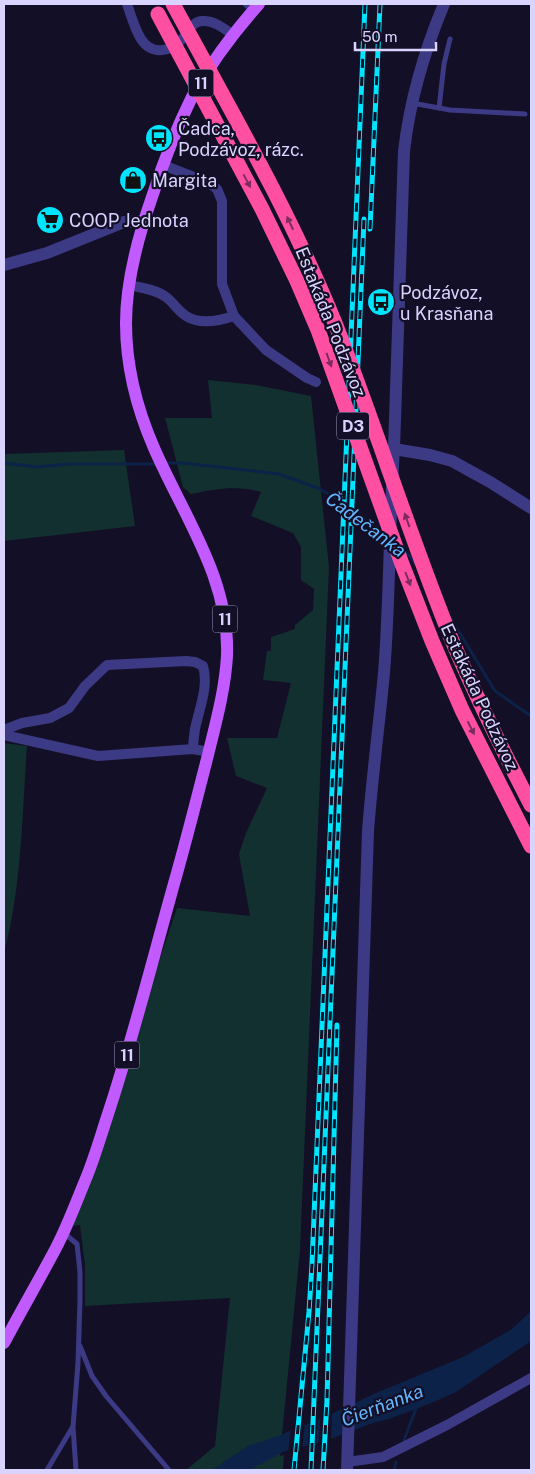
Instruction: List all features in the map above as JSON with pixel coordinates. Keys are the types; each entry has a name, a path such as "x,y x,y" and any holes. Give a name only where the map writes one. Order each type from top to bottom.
{"highway":[{"name":"Estakáda Podzávoz","path":"173,4 280,202 314,275 362,394 452,639 481,704 531,805"},
{"name":"Estakáda Podzávoz","path":"158,14 262,209 297,281 318,330 402,564 432,641 462,710 531,846"}],"main road":[{"name":"11","path":"4,1343 63,1232 89,1170 124,1064 188,832 219,709 226,670 227,642 225,619 214,575 197,535 155,450 140,410 129,365 126,319 133,263 144,221 163,165 194,94 252,6"}],"street":[{"path":"127,4 142,42 156,50 170,49 177,45 195,23 201,21 218,25 233,35"},
{"path":"444,4 425,54 411,103 404,151 384,672 372,775 368,831 347,1466 383,1457 447,1425 531,1378"},
{"path":"163,165 209,183 217,189 222,201 222,284 234,316 266,350 306,378 316,382"},
{"path":"4,265 48,253 124,222 144,221"},
{"path":"129,285 165,296 185,315 198,321 234,316"},
{"path":"394,449 430,454 452,461 531,508"},
{"path":"4,730 22,723 50,718 69,708 85,686 107,665 186,661 195,662 202,666 205,678 203,700 195,731 193,749"},
{"path":"4,735 98,756 193,749 208,752"}],"lane":[{"path":"439,108 444,64 450,39"},
{"path":"411,103 450,110 525,114"},
{"path":"63,1232 77,1244 80,1272 73,1427 76,1470"},
{"path":"78,1340 92,1376 106,1396 169,1470"},
{"path":"47,1470 73,1427"}],"green space":[{"path":"208,380 256,385 311,396 329,567 300,1250 280,1456 284,1455 283,1470 186,1470 215,1446 230,1298 85,1306 85,1265 80,1225 70,1226 177,908 250,916 239,854 246,833 267,788 236,776 227,738 277,738 291,683 263,680 267,651 271,651 271,637 295,629 295,625 313,610 314,589 301,580 301,547 293,533 251,516 261,492 234,488 191,494 183,487 165,418 212,418"},
{"path":"124,450 135,526 4,541 4,454"},
{"path":"4,743 27,746 18,876 4,953"}],"water":[{"name":"Čierňanka","path":"531,1311 531,1341 456,1392 389,1419 328,1440 283,1452 250,1470 212,1470 248,1446 329,1415 376,1393 463,1357 512,1329"}],"pier":[{"path":"332,1411 331,1442 319,1445 320,1416"},
{"path":"318,1417 316,1446 308,1448 309,1420"},
{"path":"305,1422 302,1450 288,1453 291,1428"}],"waterway":[{"name":"Čadečanka","path":"4,463 37,467 68,464 158,464"},
{"name":"Čadečanka","path":"164,463 183,463 279,474 320,489 349,506 386,537"},
{"name":"Čadečanka","path":"403,550 415,564"},
{"name":"Čadečanka","path":"450,617 495,691 531,716"},
{"name":"Čierňanka","path":"404,1440 417,1406"},
{"path":"394,1470 396,1462"}],"railway":[{"path":"294,1470 312,1264 365,4"},
{"path":"370,229 380,4"},
{"path":"311,1470 364,219"},
{"path":"323,1470 327,1400 337,1025"}],"place":[{"name":"Čadca, Podzávoz, rázc.","path":"159,138"},
{"name":"Margita","path":"133,180"},
{"name":"COOP Jednota","path":"50,220"},
{"name":"Podzávoz, u Krasňana","path":"381,302"}]}
